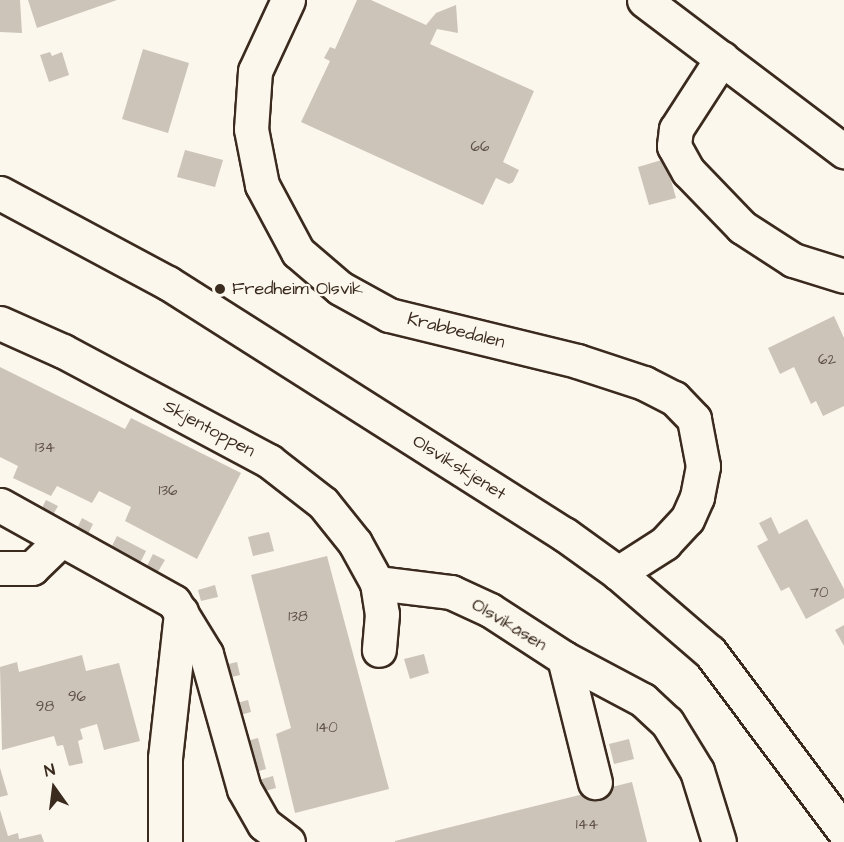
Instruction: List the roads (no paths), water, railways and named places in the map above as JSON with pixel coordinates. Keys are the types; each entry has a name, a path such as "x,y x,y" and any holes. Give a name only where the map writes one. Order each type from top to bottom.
{"street":[{"name":"Krabbedalen","path":"288,0 255,71 251,129 262,185 298,252 340,288 389,315 577,361 633,379 674,398 694,419 703,466 697,497 687,519 665,543 618,573"},
{"path":"644,0 844,151"},
{"path":"722,58 676,129 674,146 688,171 742,227 793,260 844,276"},
{"name":"Olsvikskjenet","path":"0,193 168,284 564,534 618,573 710,652 844,831"},
{"name":"Skjentoppen","path":"0,323 63,351 269,461 323,503 355,543 377,583"},
{"path":"0,505 174,602 206,654 244,789 264,824 288,842"},
{"path":"0,568 32,568 62,540"},
{"path":"377,583 382,614 379,650"},
{"name":"Olsvikåsen","path":"377,583 451,592 490,610 564,658 643,699 667,722 697,771 719,842"},
{"path":"165,842 165,758 181,612"},
{"name":"Olsvikåsen","path":"564,658 595,782"}],"place":[{"name":"Fredheim Olsvik","path":"220,289"}]}
